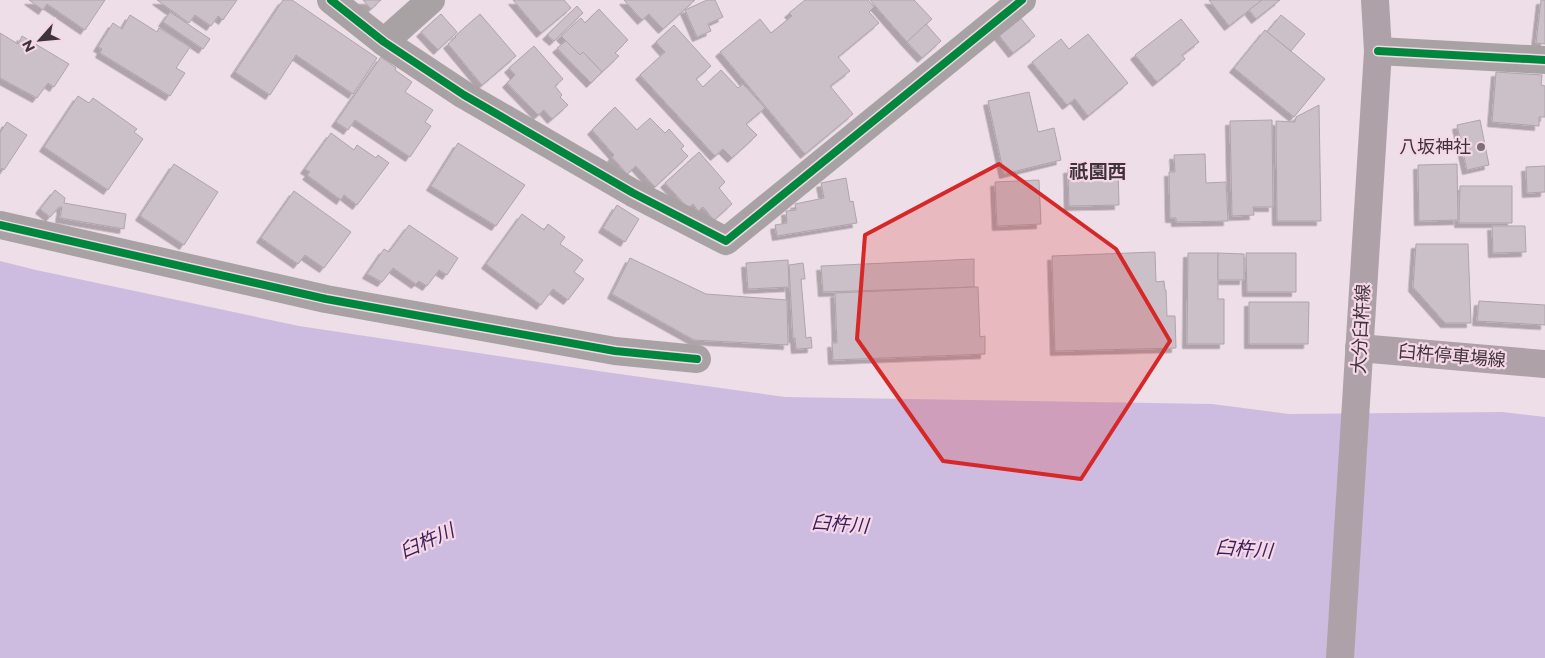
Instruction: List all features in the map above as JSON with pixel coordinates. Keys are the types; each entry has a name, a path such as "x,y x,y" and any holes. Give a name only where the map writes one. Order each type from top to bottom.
{"main road":[{"name":"大分臼杵線","path":"1340,658 1378,51 1375,0"},
{"name":"臼杵停車場線","path":"1360,348 1545,364"}],"street":[{"path":"331,0 384,42 464,95 633,193 726,241 1022,0"},
{"path":"384,42 431,0"},
{"path":"1378,51 1545,60"},
{"path":"0,226 326,299 615,351 697,359"}],"highlighted area":[{"path":"999,164 1116,249 1170,341 1081,479 943,461 857,339 865,235"}],"water":[{"name":"臼杵川","path":"0,261 299,326 785,397 1212,404 1289,414 1502,412 1545,417 1545,658 0,658"}],"building":[{"path":"29,0 105,0 85,30 47,4 43,10"},
{"path":"157,0 237,0 223,20 218,16 211,26 195,15 189,23"},
{"path":"283,0 292,0 377,58 353,94 296,55 270,95 235,72"},
{"path":"363,0 381,0 371,9"},
{"path":"513,0 564,0 571,8 541,33"},
{"path":"624,0 695,0 663,29 649,14 642,20"},
{"path":"707,0 715,0 723,17 708,24 711,31 697,37 685,10"},
{"path":"805,0 868,0 874,7 869,12 879,23 838,57 850,71 830,86 853,114 805,154 720,52 760,19 771,33 792,16 789,13"},
{"path":"870,0 914,0 932,19 907,42"},
{"path":"1209,0 1262,0 1229,26"},
{"path":"1262,0 1280,0 1256,19 1249,10"},
{"path":"1541,0 1545,0 1545,44 1536,43"},
{"path":"577,6 583,13 554,41 547,35"},
{"path":"599,9 628,40 615,53 619,56 602,72 583,52 580,55 561,36 581,18 585,23"},
{"path":"170,12 210,39 203,49 163,22"},
{"path":"441,14 457,32 438,50 421,32"},
{"path":"480,14 516,56 482,85 448,44"},
{"path":"130,15 157,32 159,28 190,47 176,68 185,73 170,96 100,53 102,49 98,47 113,23 122,29"},
{"path":"1281,15 1305,34 1291,51 1267,32"},
{"path":"1019,16 1035,36 1013,53 998,34"},
{"path":"1181,19 1199,42 1182,55 1185,59 1157,82 1135,55"},
{"path":"926,24 941,41 922,58 907,42"},
{"path":"674,25 711,66 696,79 703,87 721,70 738,88 743,84 765,108 746,124 757,135 732,158 723,149 715,156 640,75 665,52 656,42"},
{"path":"1265,30 1325,79 1294,117 1234,68"},
{"path":"0,33 18,44 22,36 69,64 54,87 48,83 37,98 0,78"},
{"path":"1088,34 1128,83 1088,116 1075,99 1067,105 1032,62 1061,39 1069,49"},
{"path":"566,41 580,55 583,52 602,72 591,83 557,48"},
{"path":"534,46 563,79 555,86 562,95 560,97 568,105 552,119 544,110 538,115 507,83 515,75 509,68"},
{"path":"381,57 412,82 405,92 433,110 425,122 431,126 410,157 355,120 348,130 336,122"},
{"path":"1496,72 1542,75 1541,85 1545,86 1545,117 1539,117 1539,126 1492,122"},
{"path":"1029,92 1038,132 1054,128 1061,160 1004,174 988,101"},
{"path":"78,96 89,103 93,98 137,129 134,132 143,139 108,190 44,147"},
{"path":"1319,105 1321,221 1277,221 1276,121 1295,122 1296,117"},
{"path":"615,107 637,130 650,118 665,133 669,129 684,146 681,149 688,156 655,187 636,166 627,174 612,157 614,155 592,130"},
{"path":"1272,120 1273,207 1253,207 1254,215 1232,216 1230,121"},
{"path":"1480,120 1489,165 1467,170 1457,125"},
{"path":"7,122 27,135 4,170 2,168 0,171 0,133"},
{"path":"331,133 354,150 357,145 376,158 378,155 389,163 357,205 344,195 341,200 307,175 310,172 305,169"},
{"path":"458,143 525,185 496,226 431,186"},
{"path":"699,152 725,182 719,188 732,204 714,220 703,207 698,211 693,204 688,208 665,183"},
{"path":"1205,154 1206,183 1226,182 1228,221 1176,222 1176,218 1170,218 1169,172 1175,172 1174,155"},
{"path":"174,164 218,192 184,245 140,216"},
{"path":"1457,164 1458,220 1419,221 1418,165"},
{"path":"1545,166 1545,192 1527,193 1526,167"},
{"path":"1118,167 1119,205 1069,206 1068,169"},
{"path":"846,178 850,202 853,201 857,223 777,236 775,225 787,223 786,211 796,210 795,204 824,198 821,183"},
{"path":"1039,180 1041,224 997,226 995,182"},
{"path":"1460,186 1512,186 1512,223 1459,223"},
{"path":"55,190 65,198 64,203 126,214 124,229 60,218 62,207 59,207 50,217 40,209"},
{"path":"294,191 351,232 324,268 305,255 298,264 261,238"},
{"path":"617,205 639,219 625,242 603,228"},
{"path":"522,214 544,230 548,224 565,237 560,244 583,260 574,272 584,279 568,300 553,289 541,305 486,264"},
{"path":"409,225 458,258 447,275 439,270 427,286 419,281 416,284 393,268 382,282 367,274 384,249 389,252"},
{"path":"1492,226 1525,226 1526,252 1493,253"},
{"path":"1416,244 1468,244 1471,323 1445,323 1413,287"},
{"path":"1155,252 1156,282 1164,281 1167,316 1175,316 1176,348 1055,351 1052,256"},
{"path":"1188,253 1218,253 1218,299 1224,299 1224,344 1187,344"},
{"path":"1218,253 1244,254 1244,280 1218,280"},
{"path":"1246,253 1296,253 1296,292 1247,292"},
{"path":"630,258 706,294 787,300 788,345 694,340 612,294"},
{"path":"974,259 974,287 823,292 821,266"},
{"path":"788,260 789,287 748,289 746,263"},
{"path":"803,263 805,279 801,279 806,338 811,337 812,348 796,349 795,338 793,338 789,265"},
{"path":"978,287 980,337 985,336 985,354 833,360 832,343 837,343 835,293"},
{"path":"1479,301 1545,305 1545,325 1477,321"},
{"path":"1249,302 1309,302 1308,344 1249,344"}],"cycle path":[{"path":"331,0 384,42 464,95 633,193 726,241 1022,0"},
{"path":"1378,51 1545,60"},
{"path":"0,225 326,299 615,351 697,359"}],"place":[{"name":"八坂神社","path":"1481,147"}],"district":[{"name":"祇園西","path":"1098,171"}]}
